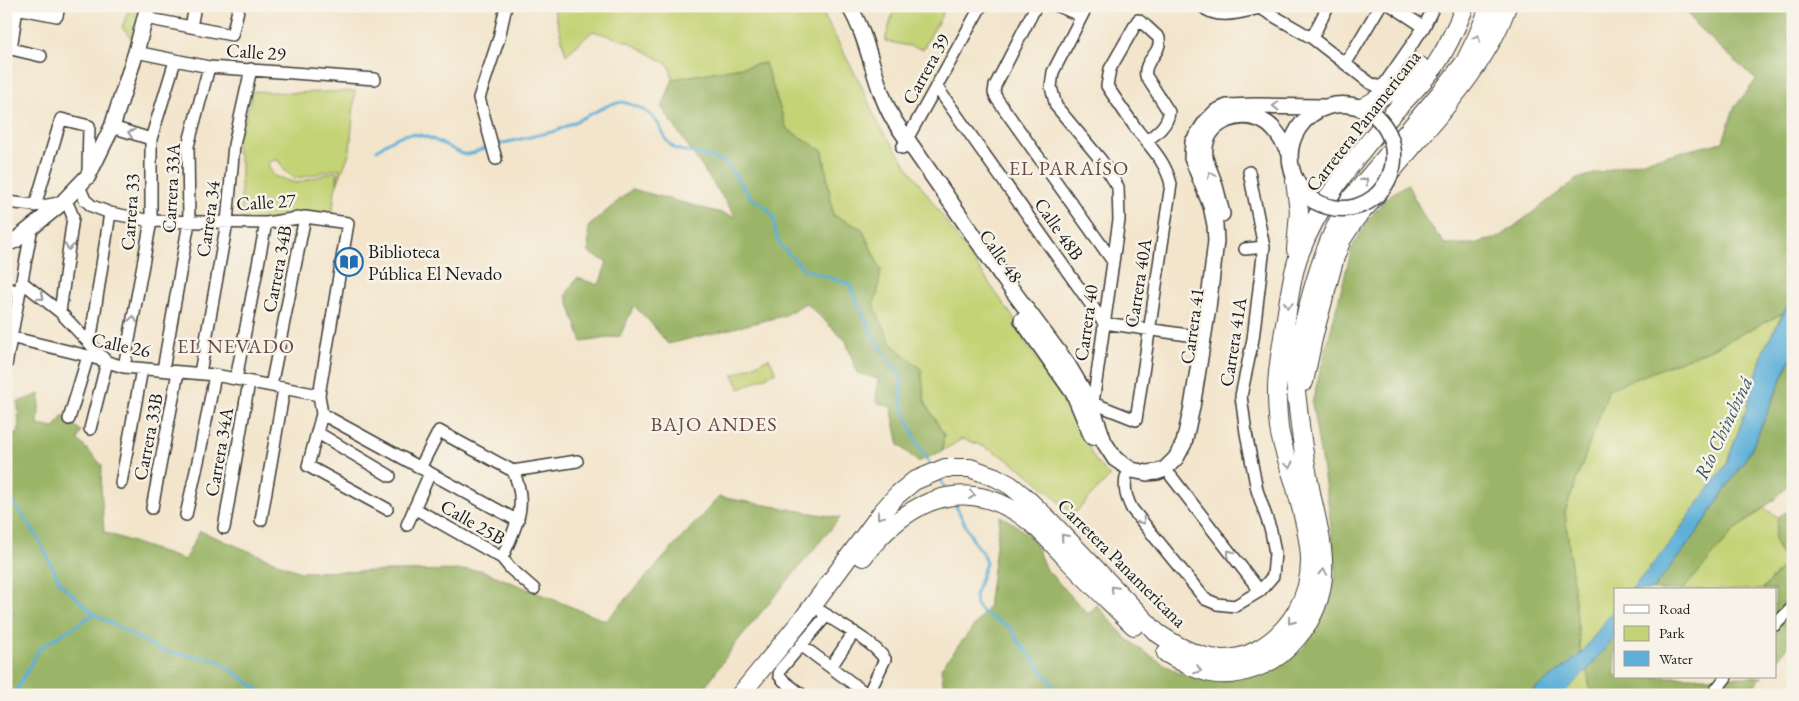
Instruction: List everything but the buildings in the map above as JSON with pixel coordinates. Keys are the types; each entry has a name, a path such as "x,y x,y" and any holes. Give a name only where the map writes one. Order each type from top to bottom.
{"highway":[{"path":"1366,110 1406,82 1422,64 1432,50 1453,6"},
{"name":"Carretera Panamericana","path":"740,695 805,616 882,512 897,495 914,481 945,468 970,468 996,477 1010,485 1049,520 1156,632 1175,646 1191,654 1223,660 1241,657 1254,652 1279,636 1293,619 1304,598 1310,558 1307,533 1279,429 1276,392 1279,361 1298,256 1325,202 1360,153 1436,64 1465,6"},
{"name":"Carretera Panamericana","path":"754,695 824,613 874,542 899,520 925,504 944,496 964,494 1000,503 1015,511 1040,532 1150,642 1189,666 1212,674 1244,672 1280,655 1300,635 1313,615 1322,591 1324,558 1299,420 1295,378 1297,351 1321,263 1339,218 1351,198 1386,167 1418,119 1465,62 1490,6"},
{"path":"1386,167 1454,95 1485,54 1495,37 1507,6"},
{"path":"1292,283 1298,240 1299,211 1295,181"},
{"path":"1299,420 1314,334 1336,257 1342,240 1356,218 1375,197"}],"main road":[{"name":"Calle 48","path":"837,6 852,33 872,100 881,117 905,143"},
{"name":"Calle 48","path":"849,6 862,31 884,102 905,143 975,254 1060,372 1088,405 1107,446 1120,463 1132,470 1147,473 1165,469 1171,470 1166,479 1150,483 1142,482 1126,477 1114,470 1102,458 1088,405"},
{"path":"11,242 63,202 84,181 112,126 147,12"},
{"name":"Carrera 41","path":"1171,470 1184,443 1192,407 1208,308 1216,242 1211,206 1192,158 1194,142 1206,122 1216,112 1227,107 1324,107 1343,104 1366,110"},
{"path":"1324,107 1311,114 1300,125 1295,134 1290,153 1291,167 1295,181 1300,189 1314,201 1322,206 1341,209 1359,206 1375,197 1388,181 1386,167 1394,152 1389,134 1378,118 1366,110"},
{"name":"Carrera 41","path":"1171,470 1186,458 1198,421 1224,247 1223,217 1212,178 1204,160 1205,145 1217,125 1237,117 1252,118 1263,121 1274,129 1290,153"}],"street":[{"path":"191,27 195,6"},
{"path":"147,12 191,27 232,35 239,6"},
{"path":"496,158 479,98 499,38 506,6"},
{"name":"Carrera 39","path":"905,143 981,6"},
{"path":"1036,6 995,86 994,93 1112,260"},
{"path":"1058,6 1084,11"},
{"path":"1312,38 1328,6"},
{"path":"1346,63 1380,6"},
{"path":"1392,6 1424,27"},
{"path":"1207,8 1232,14 1261,7 1312,38 1370,83 1379,86 1386,83 1424,27 1434,6"},
{"path":"41,56 11,49 11,7 58,11"},
{"name":"Carrera 40","path":"1084,11 1053,72 1051,87 1056,106 1101,160 1118,188 1119,220 1104,323 1088,405"},
{"name":"Carrera 40A","path":"1088,405 1136,420 1171,184 1168,169 1127,117 1108,86 1110,69 1142,23 1159,38 1158,50 1146,66 1145,71 1146,76 1169,112 1169,117 1159,131 1146,141"},
{"name":"Calle 29","path":"136,52 209,66 376,79"},
{"name":"Carrera 33","path":"124,367 151,221 151,139 176,61"},
{"name":"Carrera 33A","path":"163,370 189,222 188,146 209,66"},
{"name":"Carrera 34","path":"200,373 228,222 234,145 251,69"},
{"name":"Calle 48B","path":"936,86 1104,323"},
{"path":"35,206 61,119 89,126 84,181"},
{"path":"112,126 151,139"},
{"name":"Carrera 41A","path":"1249,172 1264,247 1253,339 1242,396 1246,433 1257,490 1271,531 1274,554 1273,576 1260,591"},
{"name":"Calle 27","path":"84,181 87,203 110,213 151,221 266,223 305,217 348,224 319,395"},
{"path":"6,202 43,206 63,202 69,207 73,217 60,312"},
{"path":"90,343 110,213"},
{"name":"Carrera 34B","path":"271,386 305,217"},
{"path":"236,379 266,223"},
{"path":"6,365 9,337 21,287 32,227"},
{"path":"11,242 26,254"},
{"path":"1245,249 1264,247"},
{"path":"6,288 21,287 60,312 107,362 90,429"},
{"path":"1104,323 1188,335"},
{"name":"Calle 26","path":"9,337 88,356 124,367 215,375 319,395"},
{"path":"69,419 88,356"},
{"path":"121,483 142,369"},
{"name":"Carrera 33B","path":"152,508 178,372"},
{"path":"186,514 215,375"},
{"name":"Carrera 34A","path":"224,528 250,382"},
{"path":"261,520 284,389"},
{"path":"319,395 322,414 308,466 387,509"},
{"path":"322,414 518,521"},
{"path":"407,525 439,431 513,471 577,461"},
{"path":"318,433 390,476"},
{"path":"1126,477 1126,497 1132,508 1205,599 1217,604 1235,606 1260,591 1171,470"},
{"path":"502,558 518,521 521,499 520,488 513,471"},
{"name":"Calle 25B","path":"414,508 502,558 511,569 534,589"},
{"path":"1776,623 1793,607"},
{"path":"800,645 868,695 884,659 880,653 854,632 824,613 780,670 779,675 784,681 802,695"},
{"path":"831,667 854,632"},
{"path":"1712,695 1725,678"}],"green space":[{"path":"130,6 141,6 131,38 122,27"},
{"path":"553,6 819,6 861,85 878,124 1017,323 1025,342 1049,377 1065,392 1091,453 1098,464 1110,476 1073,515 1022,469 994,451 962,439 942,451 944,435 925,402 921,369 891,343 873,304 877,295 881,270 862,229 833,215 823,151 787,130 765,63 673,79 669,65 629,42 593,31 566,55"},
{"path":"895,6 947,6 923,49 885,41"},
{"path":"1683,6 1793,6 1793,296 1783,313 1709,350 1609,389 1565,512 1581,655 1528,695 945,695 941,668 988,608 1000,516 1016,525 1034,541 1045,568 1088,614 1097,605 1126,638 1177,672 1199,679 1214,679 1270,670 1303,649 1324,614 1336,576 1329,508 1312,403 1352,248 1369,219 1386,198 1407,184 1427,222 1445,244 1473,244 1500,237 1577,179 1618,167 1723,142 1734,108 1756,80 1696,25"},
{"path":"765,63 787,129 823,151 833,215 862,229 881,270 877,295 873,304 891,343 921,369 925,402 944,435 942,451 918,462 899,445 891,407 876,402 878,379 857,373 846,341 806,303 783,316 668,344 634,306 620,336 582,342 566,295 577,278 599,285 607,262 589,253 588,227 632,189 736,217 662,108 673,79"},
{"path":"253,91 293,93 355,91 350,151 335,190 332,218 241,220 241,164 235,142 244,122","holes":["278,160 285,171 295,179 340,168 337,184 337,171 296,183 274,176 268,165 270,161"]},
{"path":"1783,313 1764,349 1746,410 1726,465 1664,551 1633,588 1614,588 1614,609 1581,655 1565,512 1609,388 1709,350"},
{"path":"1793,354 1793,481 1776,498 1734,531 1685,588 1654,588 1697,533 1751,450"},
{"path":"769,358 776,372 740,389 733,375"},
{"path":"40,394 38,425 55,428 63,415 81,431 78,440 102,465 101,487 104,532 184,560 200,531 300,572 481,570 606,621 719,497 840,518 739,639 699,695 6,695 6,627 14,613 6,607 6,435 19,432 18,402"},
{"path":"1764,508 1778,517 1774,539 1785,564 1764,588 1685,588 1734,531"},
{"path":"1793,508 1793,641 1776,661 1776,588 1764,588 1785,564 1774,539 1778,517"},
{"path":"1614,637 1614,678 1762,678 1745,695 1591,695 1587,670"},
{"path":"1587,670 1591,695 1562,695"}],"water":[{"path":"1793,296 1793,353 1751,450 1697,533 1654,588 1633,588 1664,551 1726,465 1746,410 1764,349"},
{"path":"1614,609 1614,637 1587,670 1562,695 1528,695 1580,655"}],"waterway":[{"path":"495,145 556,131 611,104 623,102 641,108 651,115 659,125 666,140 675,149 725,162 751,198 764,206 774,217 775,232 780,245 804,269 849,284 875,340 901,376 901,402 917,443 932,467"},
{"path":"377,150 395,138 410,134 426,136 463,154 473,153 489,147"},
{"path":"938,477 947,490"},
{"path":"6,493 36,534 61,584 94,614"},
{"path":"954,502 974,542 982,552 986,563 975,596 976,605 983,613 1011,628 1018,641 1051,682 1057,695"},
{"path":"9,695 17,689 40,648 94,614 162,651 217,660 266,695"}],"place":[{"name":"Biblioteca Pública El Nevado","path":"349,262"}],"district":[{"name":"EL PARAÍSO","path":"1069,168"},
{"name":"EL NEVADO","path":"236,346"},
{"name":"BAJO ANDES","path":"714,424"}],"water label":[{"name":"Río Chinchiná","path":"1723,428"}]}
